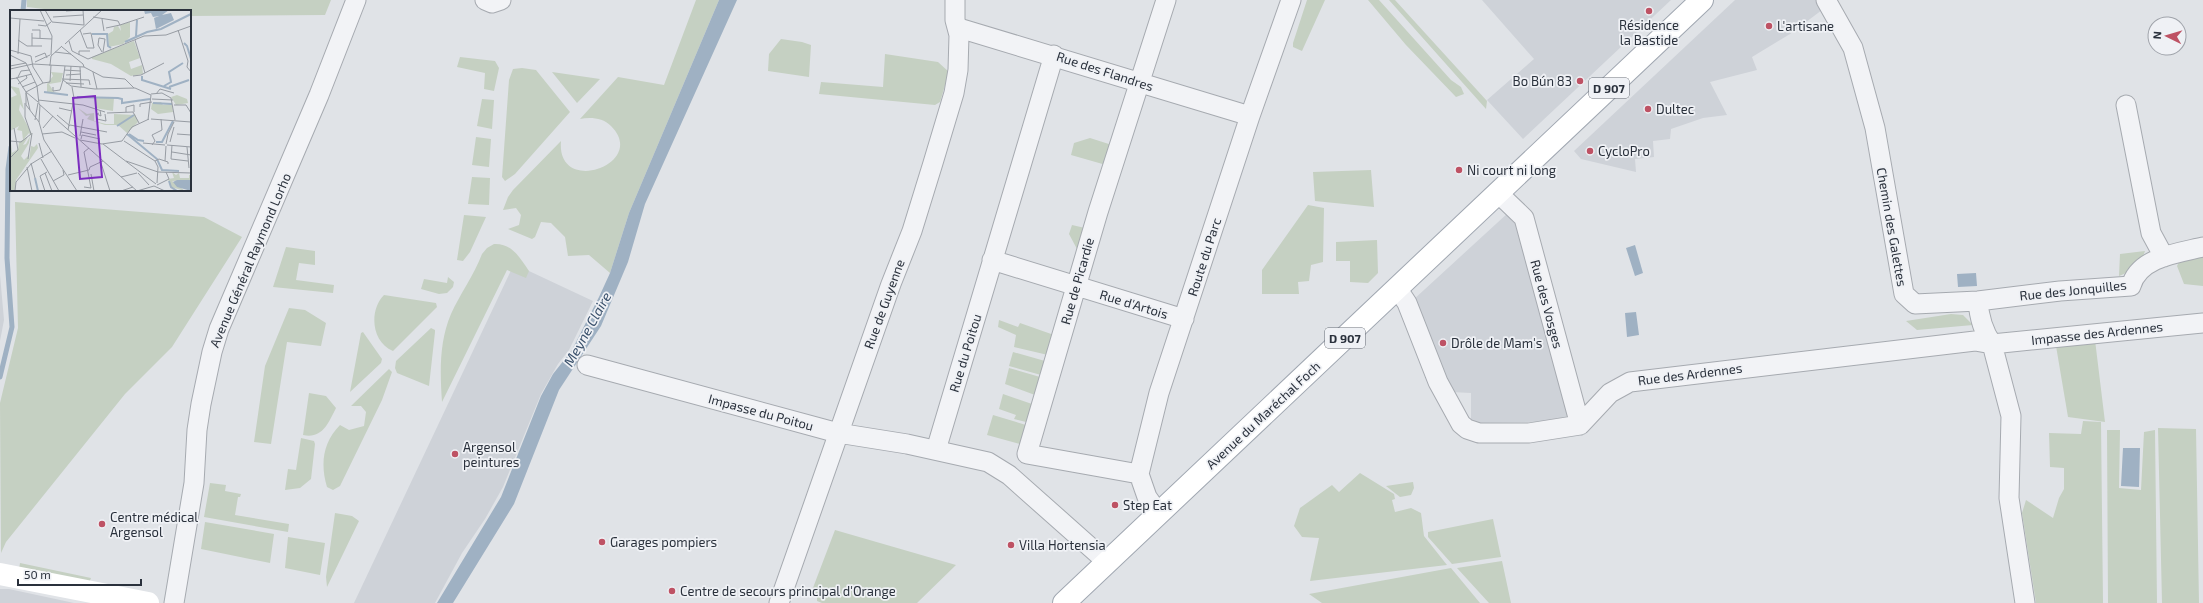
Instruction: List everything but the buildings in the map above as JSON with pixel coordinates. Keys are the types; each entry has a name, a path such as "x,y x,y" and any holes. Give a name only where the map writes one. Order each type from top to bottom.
{"main road":[{"name":"Avenue du Maréchal Foch","path":"1074,599 1107,562 1702,0"},
{"path":"0,574 148,603"}],"street":[{"name":"Avenue Général Raymond Lorho","path":"174,603 194,483 197,430 212,352 219,329 313,109 356,0"},
{"path":"485,0 492,4 502,0"},
{"name":"Rue de Guyenne","path":"779,603 838,433 912,231 936,156 958,70 959,28 955,20 955,0"},
{"name":"Rue de Picardie","path":"1139,474 1027,454 1075,286 1166,0"},
{"name":"Route du Parc","path":"1139,474 1159,393 1250,116 1291,0"},
{"name":"Chemin des Galettes","path":"1827,0 1853,48 1875,128 1904,294 1915,304 1978,301"},
{"name":"Rue des Flandres","path":"959,28 1054,55 1250,116"},
{"name":"Rue du Poitou","path":"936,450 1054,55"},
{"path":"2126,105 2151,233 2164,257"},
{"name":"Rue des Vosges","path":"1498,193 1524,218 1580,425"},
{"name":"Rue des Jonquilles","path":"1978,301 2060,291 2131,286 2134,277 2150,263 2164,257 2203,247"},
{"name":"Rue d'Artois","path":"992,260 1184,319"},
{"path":"1397,288 1407,303 1438,382 1461,424 1467,429 1478,433 1529,433 1580,425"},
{"path":"1978,301 1979,311 1984,328 1992,344 2011,416 2009,498 2025,603"},
{"name":"Impasse des Ardennes","path":"1992,344 2203,323"},
{"name":"Rue des Ardennes","path":"1580,425 1610,393 1630,382 1975,341 1992,344"},
{"name":"Impasse du Poitou","path":"587,365 838,433 936,450"},
{"path":"936,450 988,462 1009,475 1107,562"},
{"path":"1139,474 1147,497 1159,514"}],"shaded area":[{"path":"1482,0 1671,0 1523,139 1487,100 1534,59"},
{"path":"1735,0 1818,0 1822,10 1790,34 1752,57 1757,70 1710,82 1727,115 1703,118 1671,129 1670,139 1653,141 1654,157 1635,159 1636,172 1581,159 1574,151"},
{"path":"1509,212 1524,228 1576,421 1471,423 1471,393 1451,392 1412,301"},
{"name":"Argensol peintures","path":"514,264 593,301 569,350 558,364 541,394 503,487 485,519 462,553 435,603 354,603"},
{"path":"0,275 4,320 0,341"},
{"path":"0,589 9,589 74,603 0,603"}],"green space":[{"path":"27,0 331,0 325,15 191,16 191,10 52,10 27,7"},
{"path":"696,0 719,0 629,213 610,273 589,255 568,256 565,237 551,223 541,222 535,237 532,239 508,229 519,225 521,215 516,208 503,210 508,197 561,141 563,158 572,168 585,171 598,169 611,162 619,152 620,140 611,126 604,121 597,119 580,119 618,77 664,85"},
{"path":"1307,0 1325,0 1302,51 1293,47 1293,43"},
{"path":"1368,0 1379,0 1451,80 1461,87 1464,94 1456,97 1406,45"},
{"path":"1389,0 1395,0 1487,101 1486,109"},
{"path":"781,39 811,45 809,77 768,71 769,54"},
{"path":"885,54 938,62 949,72 940,102 935,105 819,94 821,82 883,87"},
{"path":"460,57 495,61 499,68 494,91 484,89 485,73 457,67"},
{"path":"522,68 536,70 570,112 515,174 505,181 502,177 509,80 513,69"},
{"path":"552,72 600,79 577,103"},
{"path":"482,99 494,100 492,129 477,126"},
{"path":"476,137 491,139 489,167 472,165"},
{"path":"1090,138 1112,145 1106,165 1071,155 1074,143"},
{"path":"1371,170 1374,207 1315,201 1313,172"},
{"path":"472,177 490,178 489,205 468,204"},
{"path":"15,202 204,217 242,237 172,347 125,394 6,542 1,553 0,403 18,328"},
{"path":"1308,205 1324,208 1323,262 1311,265 1309,281 1298,282 1299,294 1262,294 1262,270"},
{"path":"464,215 486,217 470,252 463,261 457,260"},
{"path":"1072,225 1085,228 1077,249 1069,234"},
{"path":"1377,240 1378,273 1368,283 1350,282 1350,261 1336,261 1336,242"},
{"path":"494,244 506,246 515,252 529,271 526,278 507,270 442,402 441,358 447,325 451,314 482,254 487,248"},
{"path":"286,247 315,251 315,265 299,263 296,280 334,285 333,293 273,287"},
{"path":"2203,250 2203,286 2184,284 2177,266 2180,260"},
{"path":"2145,251 2141,260 2135,266 2128,272 2119,276 2120,254"},
{"path":"448,277 454,282 453,287 447,293 439,294 421,289 424,279 447,283"},
{"path":"384,295 436,303 437,307 393,351 380,341 375,325 374,317 376,309 379,301"},
{"path":"289,308 305,310 326,323 321,346 287,342 271,444 254,442 265,366"},
{"path":"1951,314 1963,315 1973,325 1917,330 1906,321"},
{"path":"999,320 1018,327 1020,323 1054,335 1048,355 1014,347 1016,335 998,327"},
{"path":"431,328 435,330 435,332 429,386 397,373 395,368 396,361"},
{"path":"363,332 382,359 381,363 350,392 361,333"},
{"path":"2095,340 2105,422 2068,417 2056,346"},
{"path":"1013,352 1045,361 1041,375 1009,366"},
{"path":"1009,368 1040,377 1035,395 1005,384"},
{"path":"389,369 392,372 382,400 340,486 333,490 327,487 324,470 324,454 330,439 340,425 349,430 364,426 366,412 361,406 351,406"},
{"path":"309,393 326,396 336,408 324,429 315,435 310,436 303,435"},
{"path":"1003,394 1032,404 1026,422 1014,419 1016,415 999,409"},
{"path":"993,415 1026,425 1020,444 987,435"},
{"path":"2083,421 2101,422 2103,603 2036,603 2022,513 2026,500 2053,518 2059,498 2064,489 2064,468 2050,467 2049,433 2081,434"},
{"path":"2158,428 2196,429 2199,603 2162,603"},
{"path":"2107,430 2120,430 2119,488 2141,490 2144,432 2155,430 2157,603 2108,603"},
{"path":"301,438 314,441 315,444 311,479 300,488 285,490 288,469 296,470"},
{"path":"1360,473 1394,494 1395,499 1392,500 1395,512 1411,508 1421,513 1424,536 1447,565 1310,581 1319,538 1302,537 1294,526 1300,508 1332,485 1339,492"},
{"path":"1413,482 1414,488 1411,495 1400,497 1386,486"},
{"path":"210,483 226,485 225,491 241,494 240,497 238,497 235,515 289,524 288,532 204,517"},
{"path":"335,513 352,516 359,521 327,587 326,577"},
{"path":"1493,519 1501,557 1452,564 1428,537 1428,532"},
{"path":"205,522 274,534 270,563 201,549"},
{"path":"835,530 956,565 917,603 822,603 817,601 817,597 811,593"},
{"path":"288,537 325,543 320,575 285,568"},
{"path":"1502,561 1511,603 1489,603 1457,568"},
{"path":"20,563 91,578 89,583 19,569"},
{"path":"1451,568 1480,603 1322,603 1309,594"}],"water":[{"name":"Meyne Claire","path":"719,0 737,0 645,204 628,262 601,326 559,390 514,504 453,603 437,603 501,497 541,396 553,374 572,350 599,297 610,273 629,213"},
{"path":"1635,245 1643,273 1635,276 1626,248"},
{"path":"1976,273 1977,286 1958,287 1957,274"},
{"path":"1636,312 1639,335 1627,337 1625,313"},
{"path":"2123,448 2140,448 2139,487 2121,486"}],"waterway":[{"path":"23,10 24,0"},
{"path":"0,377 12,327 7,258 8,169 10,154"}],"place":[{"name":"Résidence la Bastide","path":"1649,11"},
{"name":"L'artisane","path":"1769,26"},
{"name":"Bo Bún 83","path":"1580,81"},
{"name":"Dultec","path":"1648,109"},
{"name":"CycloPro","path":"1590,151"},
{"name":"Ni court ni long","path":"1459,170"},
{"name":"Drôle de Mam's","path":"1443,343"},
{"name":"Argensol peintures","path":"455,454"},
{"name":"Step Eat","path":"1115,505"},
{"name":"Centre médical Argensol","path":"102,524"},
{"name":"Garages pompiers","path":"602,542"},
{"name":"Villa Hortensia","path":"1011,545"},
{"name":"Centre de secours principal d'Orange","path":"672,591"}]}
